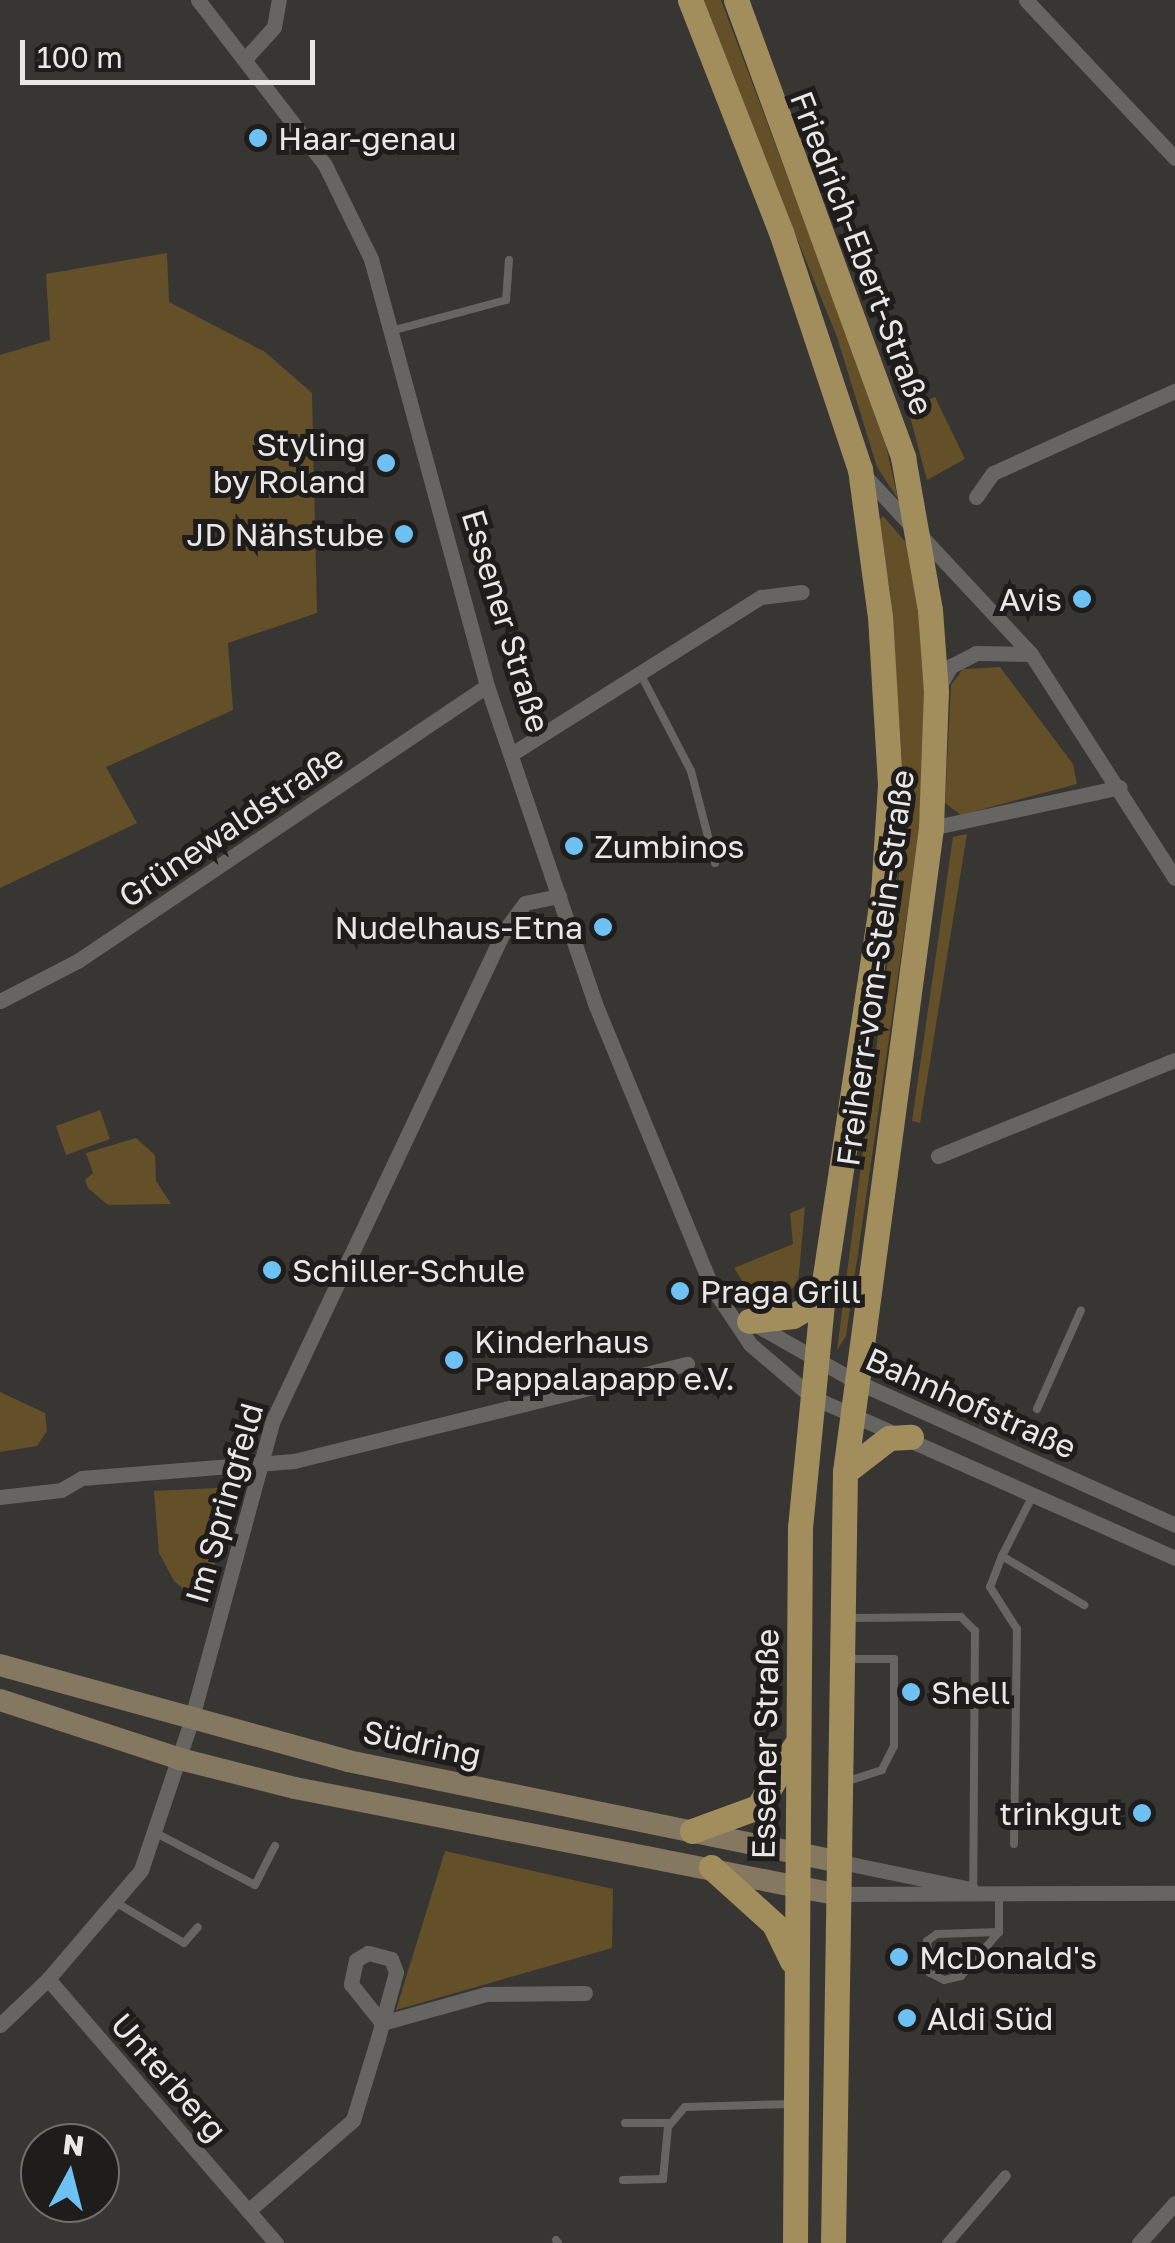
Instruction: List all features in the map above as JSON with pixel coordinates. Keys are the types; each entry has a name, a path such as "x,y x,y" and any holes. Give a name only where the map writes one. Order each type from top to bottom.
{"main road":[{"name":"Friedrich-Ebert-Straße","path":"690,0 781,232 860,469 877,590"},
{"name":"Friedrich-Ebert-Straße","path":"736,0 872,362 919,530"},
{"name":"Freiherr-vom-Stein-Straße","path":"854,1416 855,1381 931,828 936,691 919,530"},
{"name":"Freiherr-vom-Stein-Straße","path":"812,1397 824,1284 884,892 890,785 877,590"},
{"path":"749,1321 793,1316 812,1305 824,1284"},
{"name":"Essener Straße","path":"795,2243 800,1527 812,1397"},
{"path":"834,2243 839,1618 845,1472 854,1416"},
{"path":"845,1472 889,1438 911,1437"},
{"name":"Südring","path":"0,1664 192,1722 348,1761 836,1862"},
{"path":"0,1700 180,1759 374,1804 835,1894"},
{"path":"692,1830 758,1807 800,1737"},
{"path":"711,1867 774,1924 796,1976"}],"street":[{"name":"Essener Straße","path":"198,0 325,166 350,212 391,331 487,686 596,1006 712,1287 750,1344 812,1397"},
{"path":"246,59 274,28 279,0"},
{"path":"1026,0 1175,158"},
{"path":"976,498 993,473 1175,391"},
{"name":"Friedrich-Ebert-Straße","path":"860,469 895,514 919,530 1031,654 1175,878"},
{"path":"512,754 761,596 802,592"},
{"path":"936,691 951,666 976,654 1031,654"},
{"name":"Grünewaldstraße","path":"0,1001 96,949 487,686"},
{"path":"931,828 1120,787"},
{"name":"Im Springfeld","path":"0,2024 48,1979 141,1870 192,1722 273,1420 503,933 524,903 559,896"},
{"path":"938,1156 1175,1060"},
{"name":"Essener Straße","path":"712,1287 749,1321"},
{"name":"Bahnhofstraße","path":"749,1321 855,1381 1020,1448 1175,1526"},
{"path":"0,1498 62,1490 82,1478 260,1464 686,1364"},
{"name":"Bahnhofstraße","path":"812,1397 911,1437 1175,1558"},
{"path":"836,1862 999,1894"},
{"path":"835,1894 1175,1893"},
{"name":"Unterberg","path":"48,1979 276,2243"},
{"path":"248,2211 353,2120 382,2023 486,1994 584,1993"},
{"path":"947,2243 1005,2175"},
{"path":"1139,2243 1175,2203"}],"lane":[{"path":"391,331 506,300 509,260"},
{"path":"640,673 691,771 716,863"},
{"path":"1037,1409 1081,1310"},
{"path":"1014,1844 1017,1629 990,1587 1034,1493"},
{"path":"1002,1556 1084,1605"},
{"path":"839,1618 962,1616 975,1632 973,1889"},
{"path":"837,1785 882,1770 894,1746 894,1658 839,1659"},
{"path":"154,1832 255,1885 275,1846"},
{"path":"999,1894 1000,1932 961,1976 944,1980 930,1973 926,1941 937,1934 1000,1932"},
{"path":"114,1902 184,1943 198,1928"},
{"path":"623,2180 663,2179 670,2123 685,2106 796,2104"},
{"path":"626,2123 670,2123"}],"shaded area":[{"path":"700,0 721,0 882,428 898,499 877,467 837,337"},
{"path":"167,253 169,302 265,352 312,393 317,613 228,643 233,710 106,767 137,823 0,888 0,355 50,340 46,274"},
{"path":"935,397 965,459 927,480 908,409"},
{"path":"883,516 909,546 919,611 925,702 919,831 846,1336 837,1350 901,859 903,777 890,592 878,521"},
{"path":"1000,667 1073,764 1077,784 961,815 945,803 951,685 963,669"},
{"path":"967,834 920,1123 912,1121 953,837"},
{"path":"100,1110 110,1139 66,1155 56,1126"},
{"path":"136,1138 155,1155 156,1181 171,1204 108,1205 88,1188 85,1180 93,1173 86,1153"},
{"path":"805,1207 798,1283 783,1297 752,1296 734,1268 793,1244 790,1213"},
{"path":"0,1392 45,1413 47,1431 37,1446 0,1452"},
{"path":"237,1487 203,1605 174,1581 159,1553 154,1491"},
{"path":"445,1851 613,1889 612,1948 396,2010"}],"place":[{"name":"Haar-genau","path":"258,138"},
{"name":"Styling by Roland","path":"386,463"},
{"name":"JD Nähstube","path":"404,534"},
{"name":"Avis","path":"1082,599"},
{"name":"Zumbinos","path":"574,846"},
{"name":"Nudelhaus-Etna","path":"603,927"},
{"name":"Schiller-Schule","path":"272,1270"},
{"name":"Praga Grill","path":"680,1291"},
{"name":"Kinderhaus Pappalapapp e.V.","path":"454,1360"},
{"name":"Shell","path":"911,1692"},
{"name":"trinkgut","path":"1142,1813"},
{"name":"McDonald's","path":"899,1957"},
{"name":"Aldi Süd","path":"907,2018"}]}
